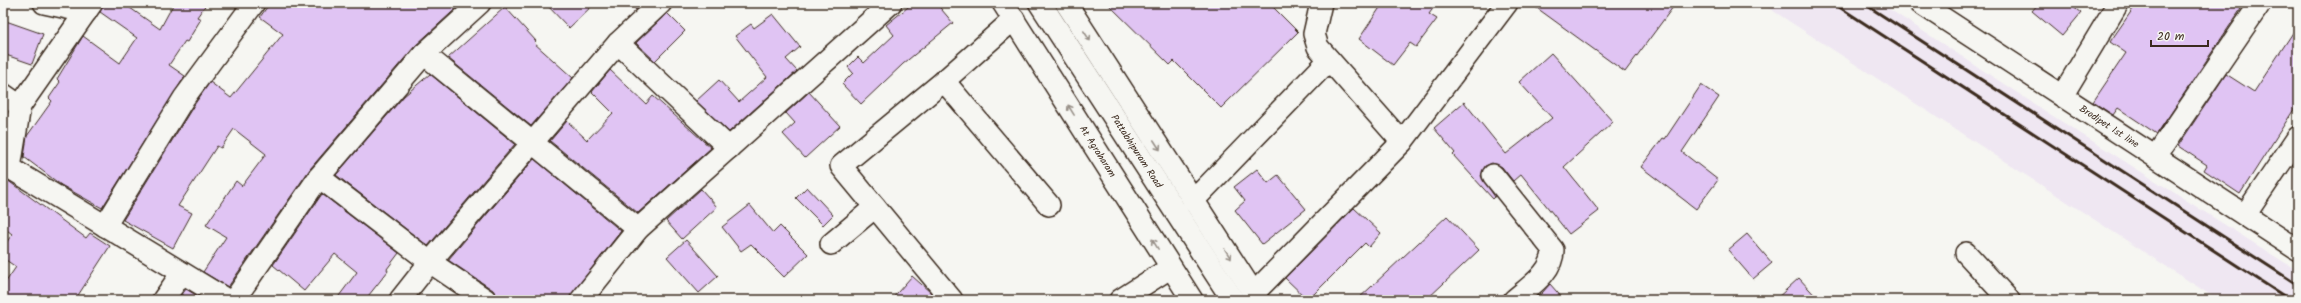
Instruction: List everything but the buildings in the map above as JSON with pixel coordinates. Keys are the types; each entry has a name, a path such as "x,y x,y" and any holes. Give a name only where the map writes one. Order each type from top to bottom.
{"street":[{"path":"44,3 89,7 20,106 10,168 227,300"},
{"path":"105,226 184,98 254,3"},
{"path":"234,300 319,177 424,54 480,3"},
{"path":"400,300 430,262 618,43 661,3"},
{"path":"581,300 638,230 891,3"},
{"name":"Pattabhipuram Road","path":"1040,3 1147,181 1216,300"},
{"path":"1066,3 1192,201 1256,297 1402,142 1507,3"},
{"path":"1321,3 1314,34 1318,47 1402,142"},
{"name":"Brodipet 1st line","path":"1920,3 2298,250"},
{"path":"2062,96 2118,3"},
{"path":"2156,156 2259,6"},
{"path":"952,300 842,166 944,82 1014,8"},
{"name":"Pattabhipuram Road","path":"1014,8 1147,181 1233,300"},
{"name":"At Agraharam","path":"1014,8 1170,268 1192,300"},
{"path":"618,43 729,148"},
{"path":"424,54 533,142 638,230"},
{"path":"1192,201 1329,60"},
{"path":"944,82 1049,205"},
{"path":"3,94 20,106"},
{"path":"2245,215 2298,137"},
{"path":"1493,176 1553,250 1553,259 1547,270 1514,300"},
{"path":"319,177 430,262 486,300"},
{"path":"831,244 875,207"},
{"path":"1966,253 2008,300"},
{"path":"1120,300 1170,268"},
{"path":"163,300 182,273"}],"shaded area":[{"path":"1761,3 1880,3 2045,111 2298,271 2298,300 2218,300"}],"railway":[{"path":"1833,3 2290,300"},
{"path":"1863,3 2298,285"}]}
